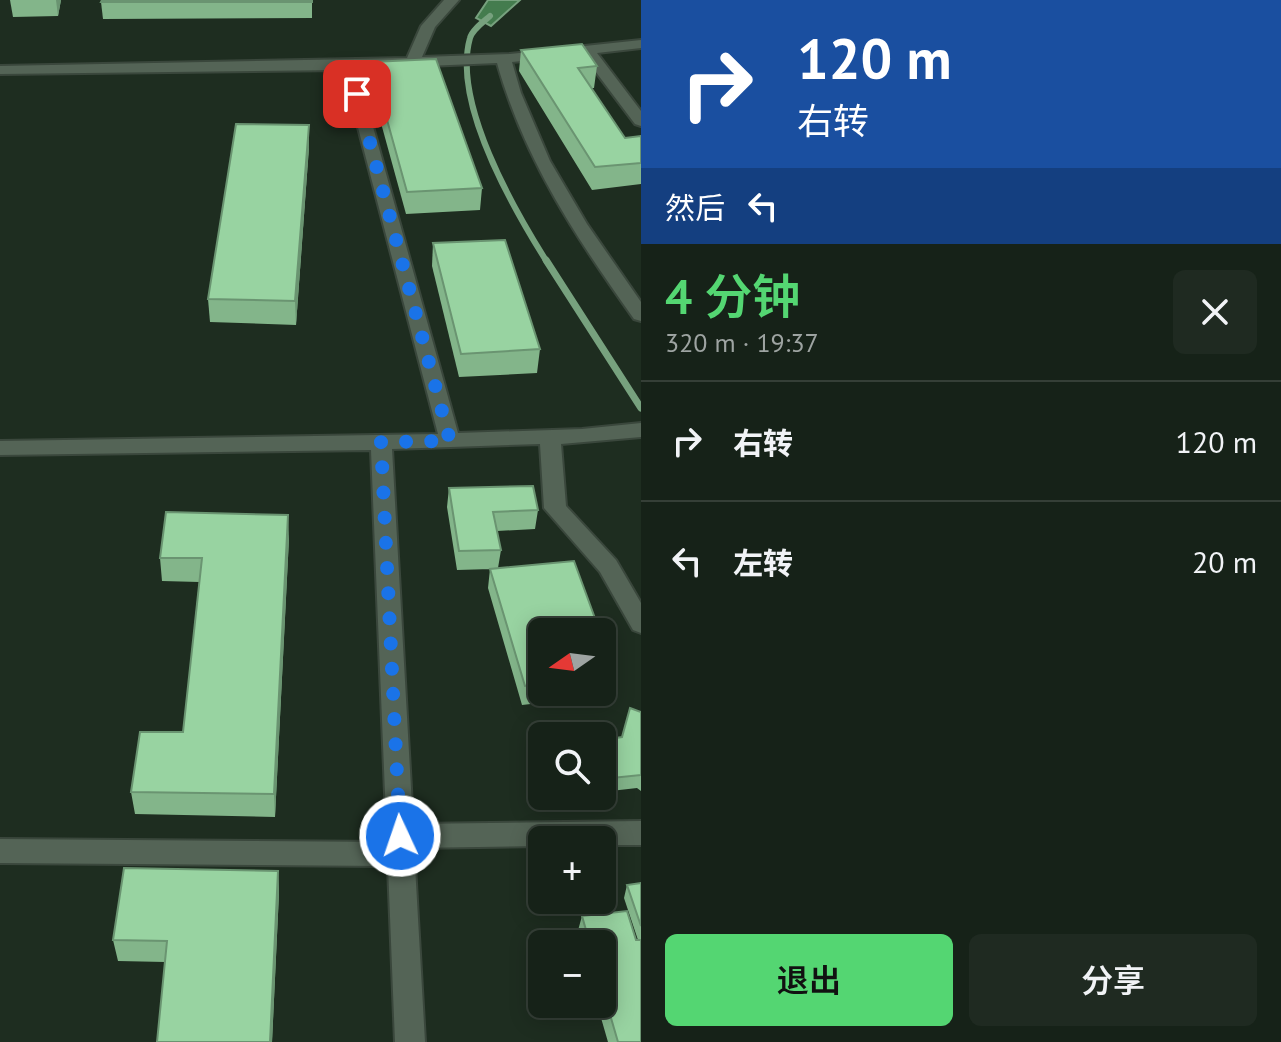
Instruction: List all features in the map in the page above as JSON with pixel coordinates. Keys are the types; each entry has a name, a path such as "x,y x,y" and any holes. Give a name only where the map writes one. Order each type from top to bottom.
{"street":[{"path":"413,62 428,26 452,0"},
{"path":"0,70 349,65 499,58 641,44"},
{"path":"586,49 641,121"},
{"path":"499,58 511,93 558,195 641,315"},
{"path":"349,65 450,441"},
{"path":"0,448 450,441 641,430"},
{"path":"550,437 555,508 608,566 641,624"},
{"path":"381,442 410,1042"},
{"path":"0,851 401,845 641,833"}],"shaded area":[{"path":"488,0 520,0 491,26 476,18"}],"building":[{"path":"312,0 312,2 101,2"},
{"path":"582,44 597,66 578,68 625,138 641,136 641,163 595,167 521,50"},
{"path":"436,59 482,188 407,192 371,62"},
{"path":"236,124 309,125 295,301 208,299"},
{"path":"505,240 540,349 461,354 433,243"},
{"path":"533,486 538,510 493,512 501,550 459,551 449,488"},
{"path":"166,512 288,515 274,794 131,792 140,732 183,732 202,558 160,558"},
{"path":"574,561 595,618 528,618 528,686 525,686 490,569"},
{"path":"630,708 641,712 641,775 616,778 616,738 622,737"},
{"path":"124,868 278,871 270,1042 157,1042 167,941 113,940"},
{"path":"641,883 641,926 627,885"},
{"path":"627,911 636,940 641,940 641,1042 618,1042 611,1018 616,1018 616,930 586,930 582,916"}],"waterway":[{"path":"490,16 470,38 467,64 477,123 503,184 547,262"},
{"path":"546,260 641,408"}],"route":[{"path":"357,94 450,441 381,442 400,836"}]}
